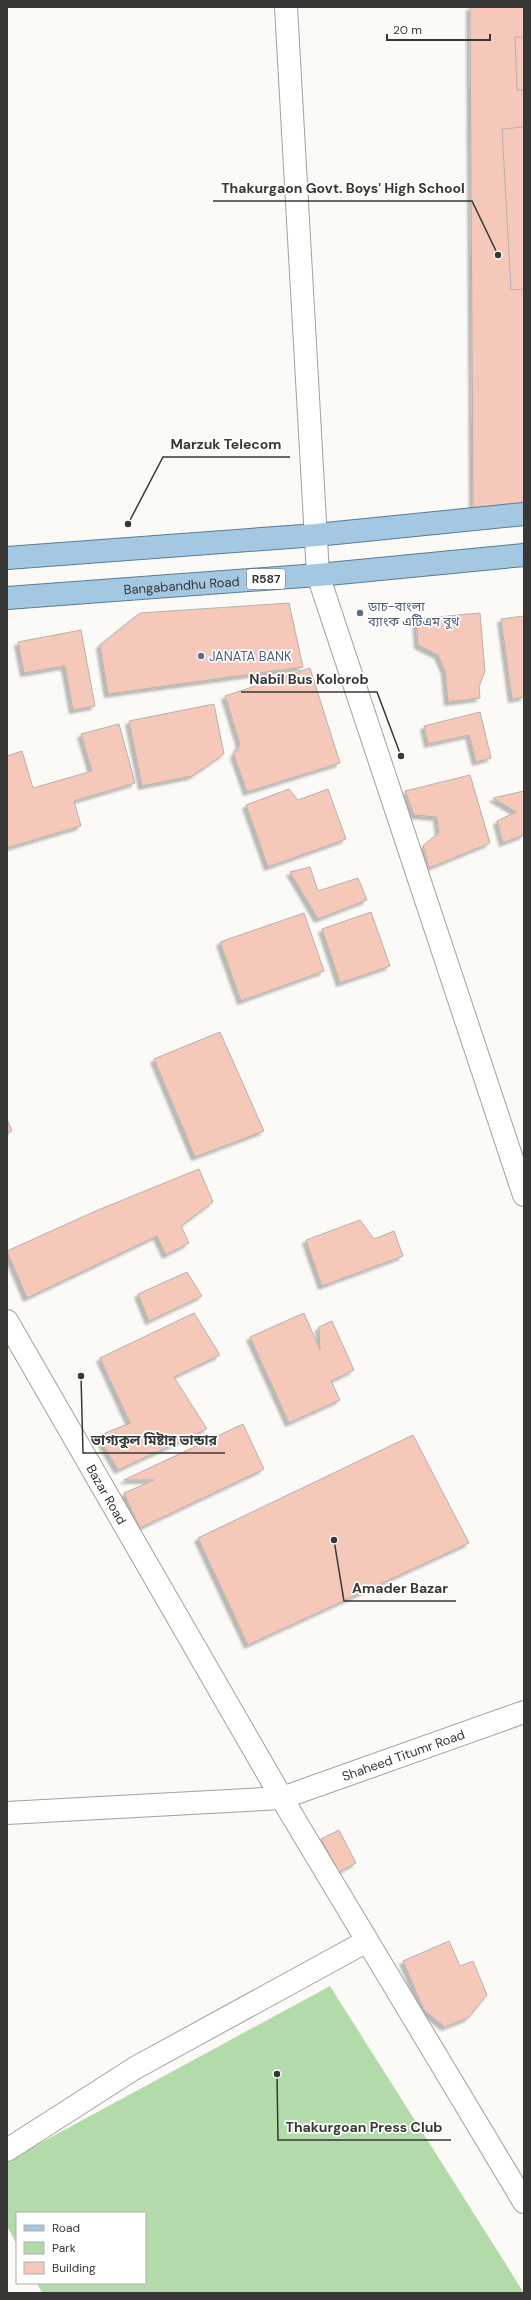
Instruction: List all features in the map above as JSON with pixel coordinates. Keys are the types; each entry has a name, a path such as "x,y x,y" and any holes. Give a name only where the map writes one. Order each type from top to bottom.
{"main road":[{"path":"7,558 316,535 524,514"},
{"name":"Bangabandhu Road","path":"7,598 318,575 524,554"}],"street":[{"path":"286,7 318,575 524,1195"},
{"name":"Bazar Road","path":"7,1321 282,1798 524,2202"},
{"name":"Shaheed Titumr Road","path":"7,1812 282,1798 524,1712"},
{"path":"7,2150 135,2068 367,1941"}],"green space":[{"path":"330,1986 524,2293 42,2293 38,2284 146,2284 146,2212 16,2212 16,2243 7,2226 7,2161"}],"building":[{"path":"470,7 524,7 524,503 473,508"},
{"path":"515,37 524,37 524,90 517,90"},
{"path":"524,127 524,289 511,290 502,129"},
{"name":"JANATA BANK","path":"289,603 303,667 108,694 100,645 140,613"},
{"path":"480,613 485,671 479,687 480,698 448,702 445,671 438,655 418,645 416,619"},
{"path":"524,616 524,697 512,699 501,619"},
{"path":"81,630 95,706 73,710 65,666 24,673 18,642"},
{"path":"310,668 340,763 247,792 234,755 240,744 225,696"},
{"path":"214,704 224,754 192,776 142,786 129,721"},
{"path":"480,712 491,758 476,762 469,735 428,744 424,726"},
{"path":"119,724 135,783 74,801 81,826 7,848 7,756 22,751 33,788 92,771 81,734"},
{"path":"470,775 490,843 429,868 423,846 439,833 437,817 414,815 405,791"},
{"path":"289,789 298,800 328,789 346,839 268,867 246,805"},
{"path":"524,791 524,835 503,843 497,821 516,812 493,798"},
{"path":"310,867 318,891 358,878 367,900 318,919 290,872"},
{"path":"371,912 390,966 340,983 322,929"},
{"path":"304,913 324,971 241,1001 220,942"},
{"path":"220,1032 264,1131 195,1157 154,1059"},
{"path":"7,1119 12,1131 7,1133"},
{"path":"199,1169 213,1202 181,1226 189,1243 166,1255 157,1236 27,1298 7,1251 98,1210"},
{"path":"360,1220 374,1239 394,1231 403,1256 322,1286 306,1240"},
{"path":"187,1272 202,1296 149,1321 138,1294"},
{"path":"194,1313 220,1355 174,1377 207,1429 118,1470 98,1436 130,1423 100,1358"},
{"path":"304,1313 320,1350 319,1327 332,1321 354,1370 331,1381 340,1400 289,1423 250,1337"},
{"path":"243,1424 264,1469 140,1528 124,1493 154,1480 124,1480"},
{"path":"413,1435 469,1543 248,1645 198,1538"},
{"path":"339,1830 356,1863 339,1872 321,1839"},
{"path":"449,1941 460,1966 473,1961 487,1995 468,2018 445,2027 424,2010 403,1961"}],"place":[{"name":"Thakurgaon Govt. Boys' High School","path":"498,255"},
{"name":"Marzuk Telecom","path":"128,524"},
{"name":"ডাচ-বাংলা ব্যাংক এটিএম বুথ","path":"360,613"},
{"name":"JANATA BANK","path":"201,656"},
{"name":"Nabil Bus Kolorob","path":"401,756"},
{"name":"ভাগ্যকুল মিষ্টান্ন ভান্ডার","path":"81,1376"},
{"name":"Amader Bazar","path":"334,1540"},
{"name":"Thakurgoan Press Club","path":"277,2074"}]}
